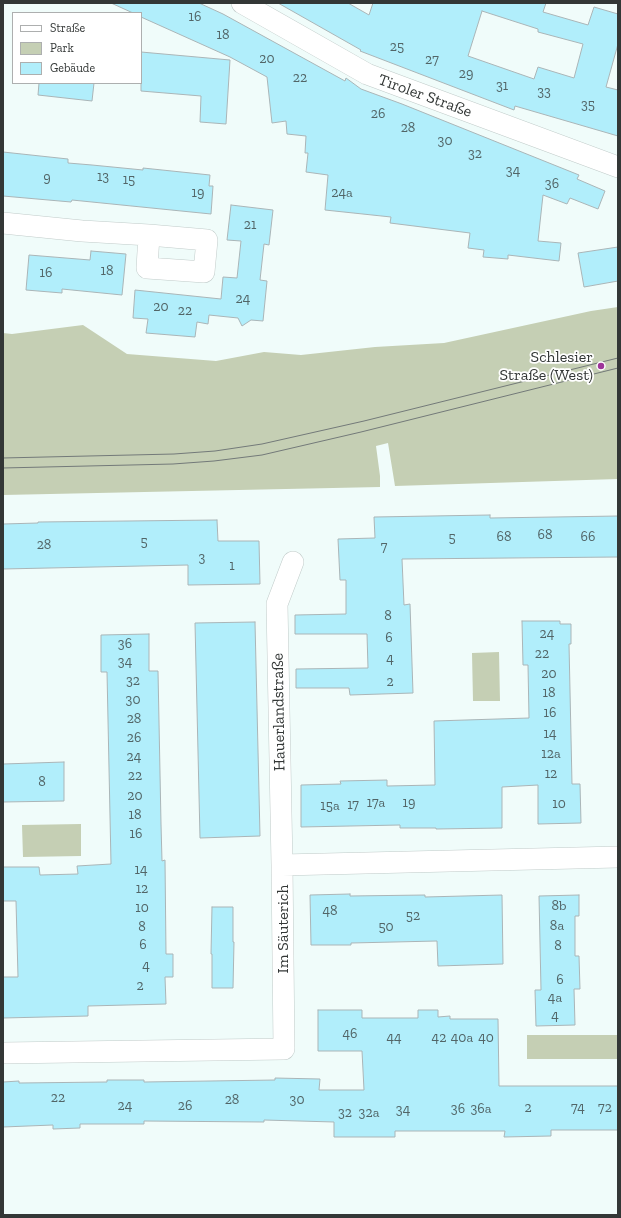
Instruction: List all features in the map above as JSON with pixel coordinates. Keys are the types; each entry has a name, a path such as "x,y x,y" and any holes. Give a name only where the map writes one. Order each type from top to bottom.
{"street":[{"name":"Tiroler Straße","path":"251,5 367,74 618,167"},
{"path":"3,224 149,235"},
{"name":"Hauerlandstraße","path":"282,865 277,604 293,562"},
{"name":"Im Säuterich","path":"3,1053 284,1049 282,865 618,857"}],"green space":[{"path":"618,307 618,479 395,486 388,443 376,446 380,487 3,495 3,333 12,334 83,325 127,354 216,361 264,352 301,355 375,347 444,343 591,311"},
{"path":"499,652 500,701 473,701 472,653"},
{"path":"81,824 81,856 23,857 22,825"},
{"path":"527,1035 618,1035 618,1059 527,1059"}],"building":[{"path":"111,3 199,3 223,14 345,81 346,78 361,89 579,175 577,179 605,191 598,209 570,198 567,204 543,195 538,241 561,243 559,261 508,255 508,259 483,257 484,250 468,248 470,233 390,223 391,217 325,210 328,175 306,172 308,153 305,153 306,136 287,134 286,121 272,123 267,77 230,57 142,17 142,12 131,12"},
{"path":"278,3 348,3 369,15 373,3 546,3 543,12 588,25 594,7 618,14 618,44 606,87 618,90 618,136 515,106 514,110 360,51 361,50","holes":["482,11 538,29 538,32 583,44 574,78 538,67 534,79 468,56"]},
{"path":"142,52 230,60 226,124 200,122 201,96 141,91"},
{"path":"39,84 94,84 92,101 38,95"},
{"path":"3,152 68,159 68,163 143,170 143,168 210,175 209,186 213,186 211,214 72,200 71,202 3,196"},
{"path":"231,205 273,210 269,245 264,244 260,280 267,281 263,321 251,320 242,326 238,318 209,315 208,324 197,322 195,337 146,333 148,319 133,318 135,290 221,299 223,277 237,278 241,241 227,240"},
{"path":"618,247 618,281 584,287 578,253"},
{"path":"91,251 126,254 122,295 62,289 62,293 26,290 29,255 90,260"},
{"path":"490,515 490,518 618,516 618,557 402,559 404,605 410,604 413,693 350,695 349,688 296,688 296,669 368,668 367,634 295,634 295,615 346,614 346,580 340,580 338,539 375,538 374,517"},
{"path":"217,520 218,541 259,541 260,584 188,585 188,565 3,569 3,524 38,522"},
{"path":"522,621 560,621 560,624 571,624 571,644 569,644 572,784 580,784 581,823 538,824 538,785 502,787 502,828 400,828 400,825 301,827 301,785 341,784 340,781 387,780 387,786 435,785 434,721 529,718 528,665 523,665"},
{"path":"255,622 260,836 200,838 195,623"},
{"path":"149,634 149,671 158,671 162,861 165,860 166,954 173,954 173,977 165,977 166,1004 88,1006 88,1016 3,1018 3,977 18,977 16,901 3,901 3,867 39,867 40,875 78,874 77,866 111,864 107,672 101,672 101,635"},
{"path":"64,762 64,801 3,802 3,764"},
{"path":"350,894 350,896 425,895 425,897 502,895 503,964 438,966 437,941 351,943 351,945 311,945 310,895"},
{"path":"579,895 579,916 575,916 575,956 579,956 580,989 574,989 575,1025 536,1026 535,990 541,990 539,896"},
{"path":"212,907 233,907 233,988 212,988"},
{"path":"318,1010 362,1010 362,1018 418,1018 418,1010 438,1010 438,1017 450,1016 450,1019 498,1019 499,1086 618,1086 618,1130 551,1130 551,1136 504,1137 505,1131 395,1131 395,1137 334,1137 334,1122 264,1120 264,1122 144,1121 144,1124 80,1124 80,1128 53,1129 53,1125 3,1127 3,1082 107,1082 107,1080 144,1080 144,1082 275,1080 275,1078 320,1079 319,1090 364,1090 362,1051 318,1051"}],"tram line":[{"path":"3,458 174,454 215,451 262,444 364,421 618,358"},
{"path":"3,468 173,464 262,455 618,368"}],"place":[{"name":"Schlesier Straße (West)","path":"601,366"}]}
